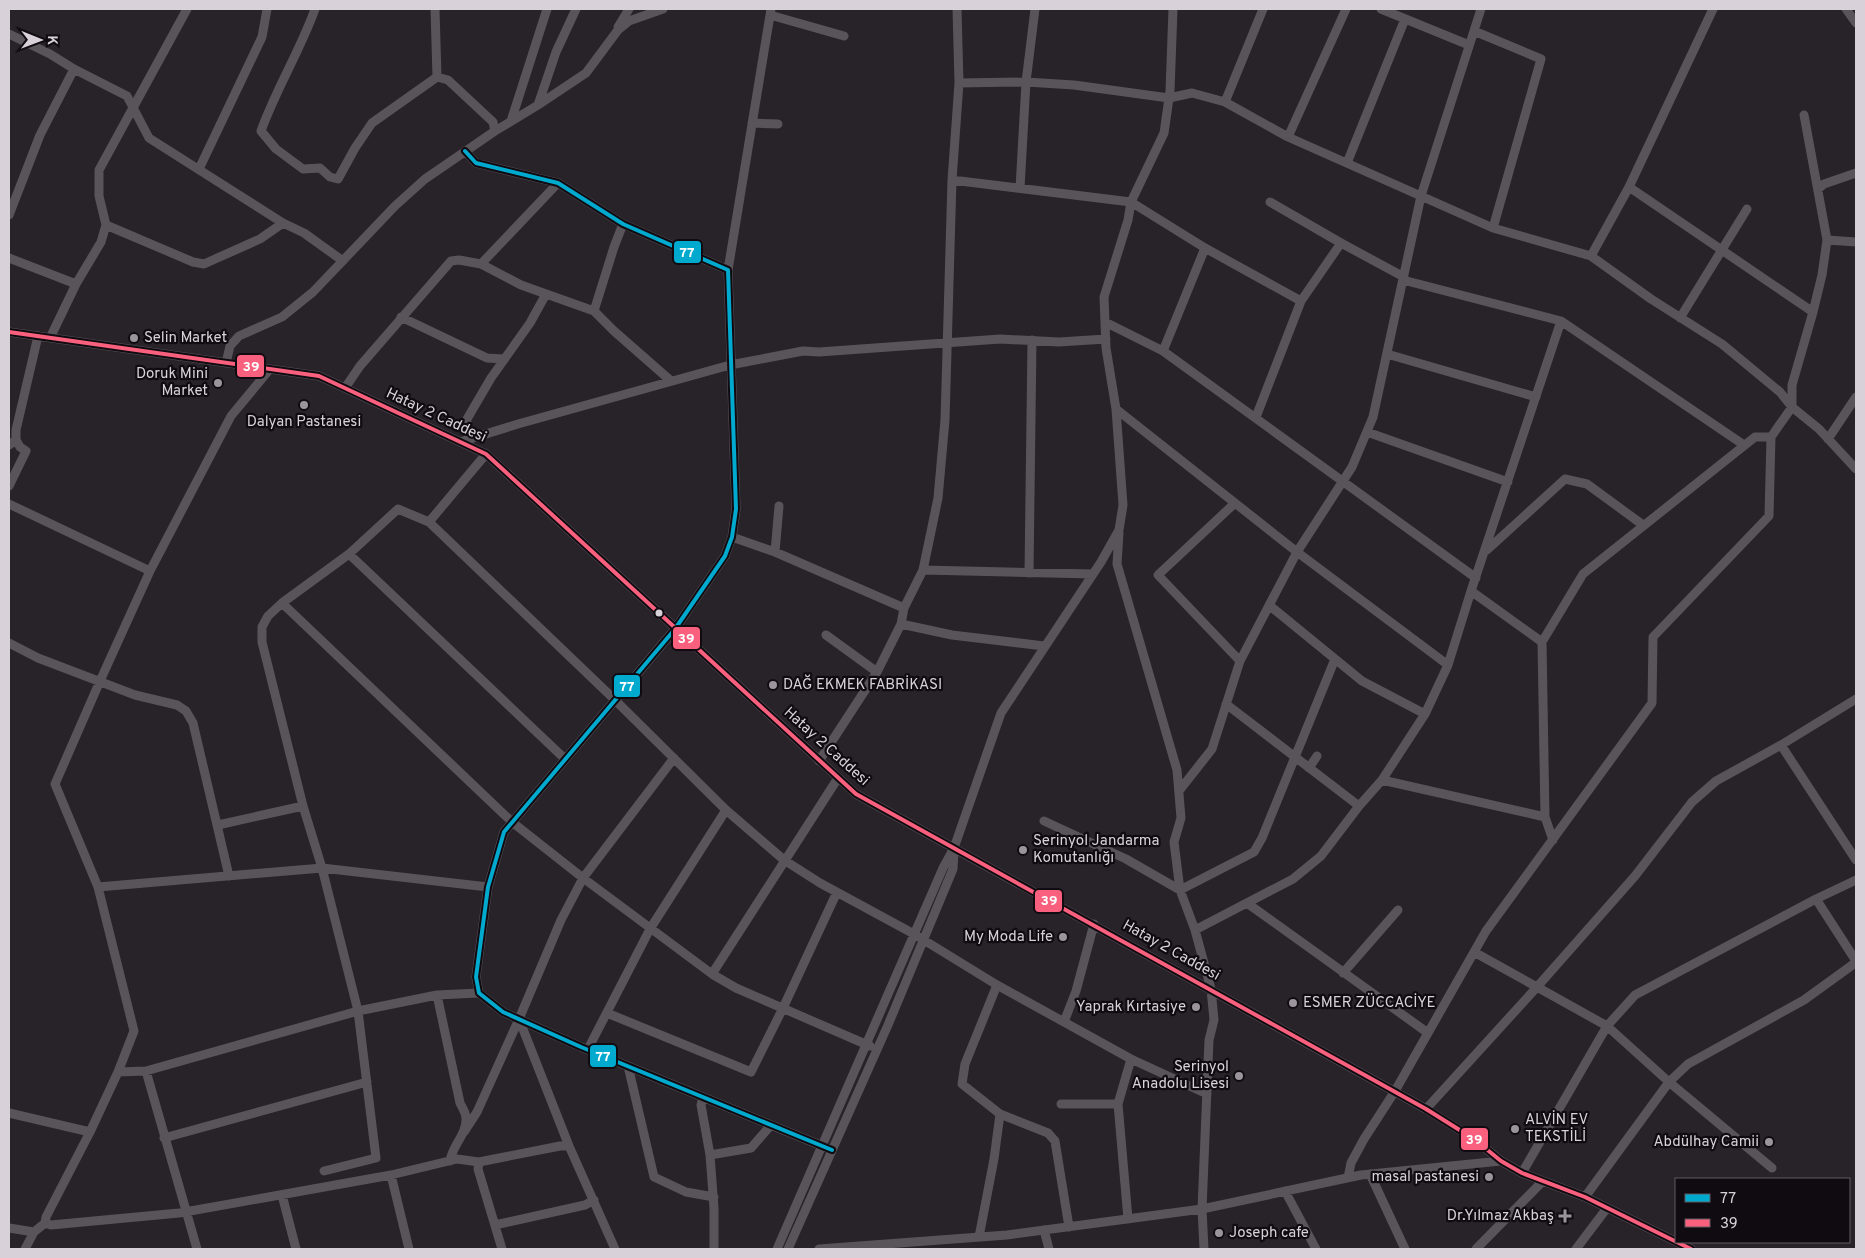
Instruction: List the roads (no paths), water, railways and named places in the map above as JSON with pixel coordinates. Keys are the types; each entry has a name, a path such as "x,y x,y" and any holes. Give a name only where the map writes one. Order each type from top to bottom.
{"street":[{"path":"50,338 76,284 101,242 106,225 99,196 100,170 187,9"},
{"path":"199,168 262,37 267,9"},
{"path":"315,9 307,32 271,104 261,131 276,149 303,169 320,168 330,177 338,179 354,148 372,123 437,77"},
{"path":"435,9 437,77"},
{"path":"511,121 547,9"},
{"path":"538,105 556,52 576,9"},
{"path":"538,105 580,75 610,39 629,9"},
{"path":"226,363 230,346 239,336 282,317 313,292 395,206 425,179 495,131 586,73 618,30 629,21 663,9"},
{"path":"820,761 877,672 901,624 904,608 922,570 938,498 945,420 952,180 960,83 957,9"},
{"path":"1020,188 1026,82 1035,9"},
{"path":"1173,9 1169,98 1164,133 1131,202 1128,220 1104,297 1106,339 1116,409 1124,505 1119,530 1117,564 1177,770 1181,818 1174,842 1180,890 1195,930 1211,989 1214,1020 1209,1040 1202,1209 1204,1249"},
{"path":"1225,102 1263,9"},
{"path":"1288,137 1346,9"},
{"path":"1381,9 1469,45"},
{"path":"1179,791 1212,750 1240,661 1297,552 1352,467 1373,417 1421,196 1481,9"},
{"path":"1591,256 1629,187 1713,9"},
{"path":"1846,9 1856,23"},
{"path":"832,1150 503,1012 479,993 476,977 488,887 504,832 675,628 725,556 732,536 736,509 728,270 771,12 844,36"},
{"path":"1346,163 1405,19"},
{"path":"1474,31 1541,60 1493,228"},
{"path":"9,34 127,96 149,138 283,223 304,233 343,261"},
{"path":"9,215 40,136 74,69"},
{"path":"437,77 448,80 492,122 495,131"},
{"path":"960,83 1026,82 1074,84 1169,98 1192,94 1225,102 1288,137 1493,228 1591,256 1651,299 1722,344 1780,392 1792,407 1828,439 1856,469"},
{"path":"1348,1178 1352,1163 1364,1138 1395,1091 1486,931 1652,703 1653,637 1770,516 1772,437 1792,407 1792,385 1822,275 1827,240 1804,115"},
{"path":"752,123 778,124"},
{"path":"465,151 476,163 558,184 623,224 728,270"},
{"path":"1818,189 1824,184 1856,173"},
{"path":"952,180 1131,202 1205,248 1301,301"},
{"path":"481,264 558,184"},
{"path":"1629,187 1813,312"},
{"path":"1270,202 1404,278 1561,321 1744,445"},
{"path":"1680,318 1747,209"},
{"path":"106,225 193,262 204,264 260,239 283,223"},
{"path":"594,311 623,224"},
{"path":"1827,240 1856,242"},
{"path":"1256,417 1301,301 1341,243"},
{"path":"1163,351 1205,248"},
{"path":"9,258 76,284"},
{"path":"345,388 360,366 401,317 451,261 459,260 481,264 514,282 594,311 671,381"},
{"path":"471,439 468,433 467,419 504,359 530,323 546,294"},
{"path":"401,317 487,358 504,359"},
{"path":"1195,930 1293,879 1321,856 1359,806 1382,780 1425,714 1448,665 1561,321"},
{"path":"1105,322 1163,351 1476,578"},
{"name":"Hatay 2 Caddesi","path":"9,332 319,376 486,454 856,794 1426,1108 1474,1139 1501,1161 1522,1173 1585,1197 1675,1241"},
{"path":"9,486 26,451 12,442 38,336"},
{"path":"460,442 730,365 802,351 819,352 1000,339 1059,342 1106,339"},
{"path":"1029,573 1032,340"},
{"path":"1387,354 1536,397"},
{"path":"25,1249 34,1232 45,1223 46,1217 90,1132 118,1072 134,1031 98,887 55,784 150,571 231,416 270,369"},
{"path":"1828,439 1856,397"},
{"path":"1116,409 1297,552 1448,665"},
{"path":"1366,432 1508,482"},
{"path":"1553,840 1544,817 1542,642 1583,574 1755,437 1772,437"},
{"path":"429,522 486,454"},
{"path":"1485,551 1565,479 1587,484 1643,525"},
{"path":"1235,503 1158,575 1240,661"},
{"path":"9,504 150,571"},
{"path":"775,552 779,506"},
{"path":"324,1172 376,1158 358,1011 322,868 303,806 261,634 265,621 282,603 350,554 398,509 429,522 615,700 726,810 784,860 837,892 914,934 997,985 1131,1059 1207,1094"},
{"path":"777,1249 943,868 954,848 1001,713 1119,530"},
{"path":"732,536 775,552 904,608"},
{"path":"350,554 565,759"},
{"path":"922,570 1092,574"},
{"path":"1471,591 1542,642"},
{"path":"282,603 512,822 650,929 712,974 736,988 877,1049"},
{"path":"1269,606 1362,681 1425,714"},
{"path":"901,624 952,635 1044,646"},
{"path":"826,635 877,672"},
{"path":"9,643 38,658 142,698 177,705 189,714 193,723 229,876"},
{"path":"1180,890 1254,852 1262,838 1335,659"},
{"path":"1426,1108 1635,876 1692,802 1716,781 1781,745 1856,699"},
{"path":"1226,704 1359,806"},
{"path":"1781,745 1856,860"},
{"path":"1309,768 1317,756"},
{"path":"450,1161 451,1154 477,1112 561,920 583,878 674,758"},
{"path":"712,974 838,778"},
{"path":"1382,780 1544,817"},
{"path":"218,825 303,806"},
{"path":"588,1049 650,929 726,810"},
{"path":"1044,821 1126,859 1180,890"},
{"path":"788,1249 877,1049 953,869 954,848"},
{"path":"98,887 322,868 488,887"},
{"path":"1522,1173 1607,1026 1635,995 1816,899 1856,880"},
{"path":"607,1013 751,1072 837,892"},
{"path":"1585,1197 1669,1082 1688,1064 1804,1000 1856,961 1816,899"},
{"path":"1247,903 1428,1034"},
{"path":"1344,973 1398,910"},
{"path":"1064,1022 1076,991 1094,924"},
{"path":"1474,952 1607,1026 1669,1082 1772,1168"},
{"path":"997,985 965,1064 962,1084 1000,1114 1048,1133 1055,1141 1069,1226"},
{"path":"118,1072 146,1071 358,1011 437,995 479,993"},
{"path":"437,995 460,1103 466,1117 464,1132"},
{"path":"519,1019 569,1146 615,1249"},
{"path":"1128,1219 1118,1104 1131,1059"},
{"path":"628,1066 654,1177 686,1192 714,1197"},
{"path":"146,1071 196,1249"},
{"path":"164,1138 367,1082"},
{"path":"703,1097 701,1105 710,1155 714,1197 714,1249"},
{"path":"1061,1104 1118,1104"},
{"path":"9,1114 90,1132"},
{"path":"979,1237 994,1159 1000,1114"},
{"path":"710,1155 751,1148 771,1125"},
{"path":"45,1223 51,1225 186,1212 391,1175 458,1159 479,1162 560,1146 569,1146"},
{"path":"819,1249 979,1237 1044,1230 1202,1209 1370,1174 1501,1161"},
{"path":"479,1162 478,1169 502,1249"},
{"path":"1370,1174 1405,1249"},
{"path":"391,1175 408,1249"},
{"path":"1476,1249 1543,1181"},
{"path":"1285,1191 1316,1249"},
{"path":"282,1194 296,1249"},
{"path":"495,1225 585,1205 594,1200"},
{"path":"1576,1249 1607,1208"},
{"path":"9,1228 34,1232"},
{"path":"1044,1230 1049,1249"},
{"name":"Hatay 2 Caddesi","path":"1679,1243 1691,1249"}],"place":[{"name":"Selin Market","path":"134,338"},
{"name":"Doruk Mini Market","path":"218,383"},
{"name":"Dalyan Pastanesi","path":"304,405"},
{"name":"DAĞ EKMEK FABRİKASI","path":"773,685"},
{"name":"Serinyol Jandarma Komutanlığı","path":"1023,850"},
{"name":"My Moda Life","path":"1063,937"},
{"name":"ESMER ZÜCCACİYE","path":"1293,1003"},
{"name":"Yaprak Kırtasiye","path":"1196,1007"},
{"name":"Serinyol Anadolu Lisesi","path":"1239,1076"},
{"name":"ALVİN EV TEKSTİLİ","path":"1515,1129"},
{"name":"Abdülhay Camii","path":"1769,1142"},
{"name":"masal pastanesi","path":"1489,1177"},
{"name":"Dr.Yılmaz Akbaş","path":"1565,1216"},
{"name":"Joseph cafe","path":"1219,1233"}]}
